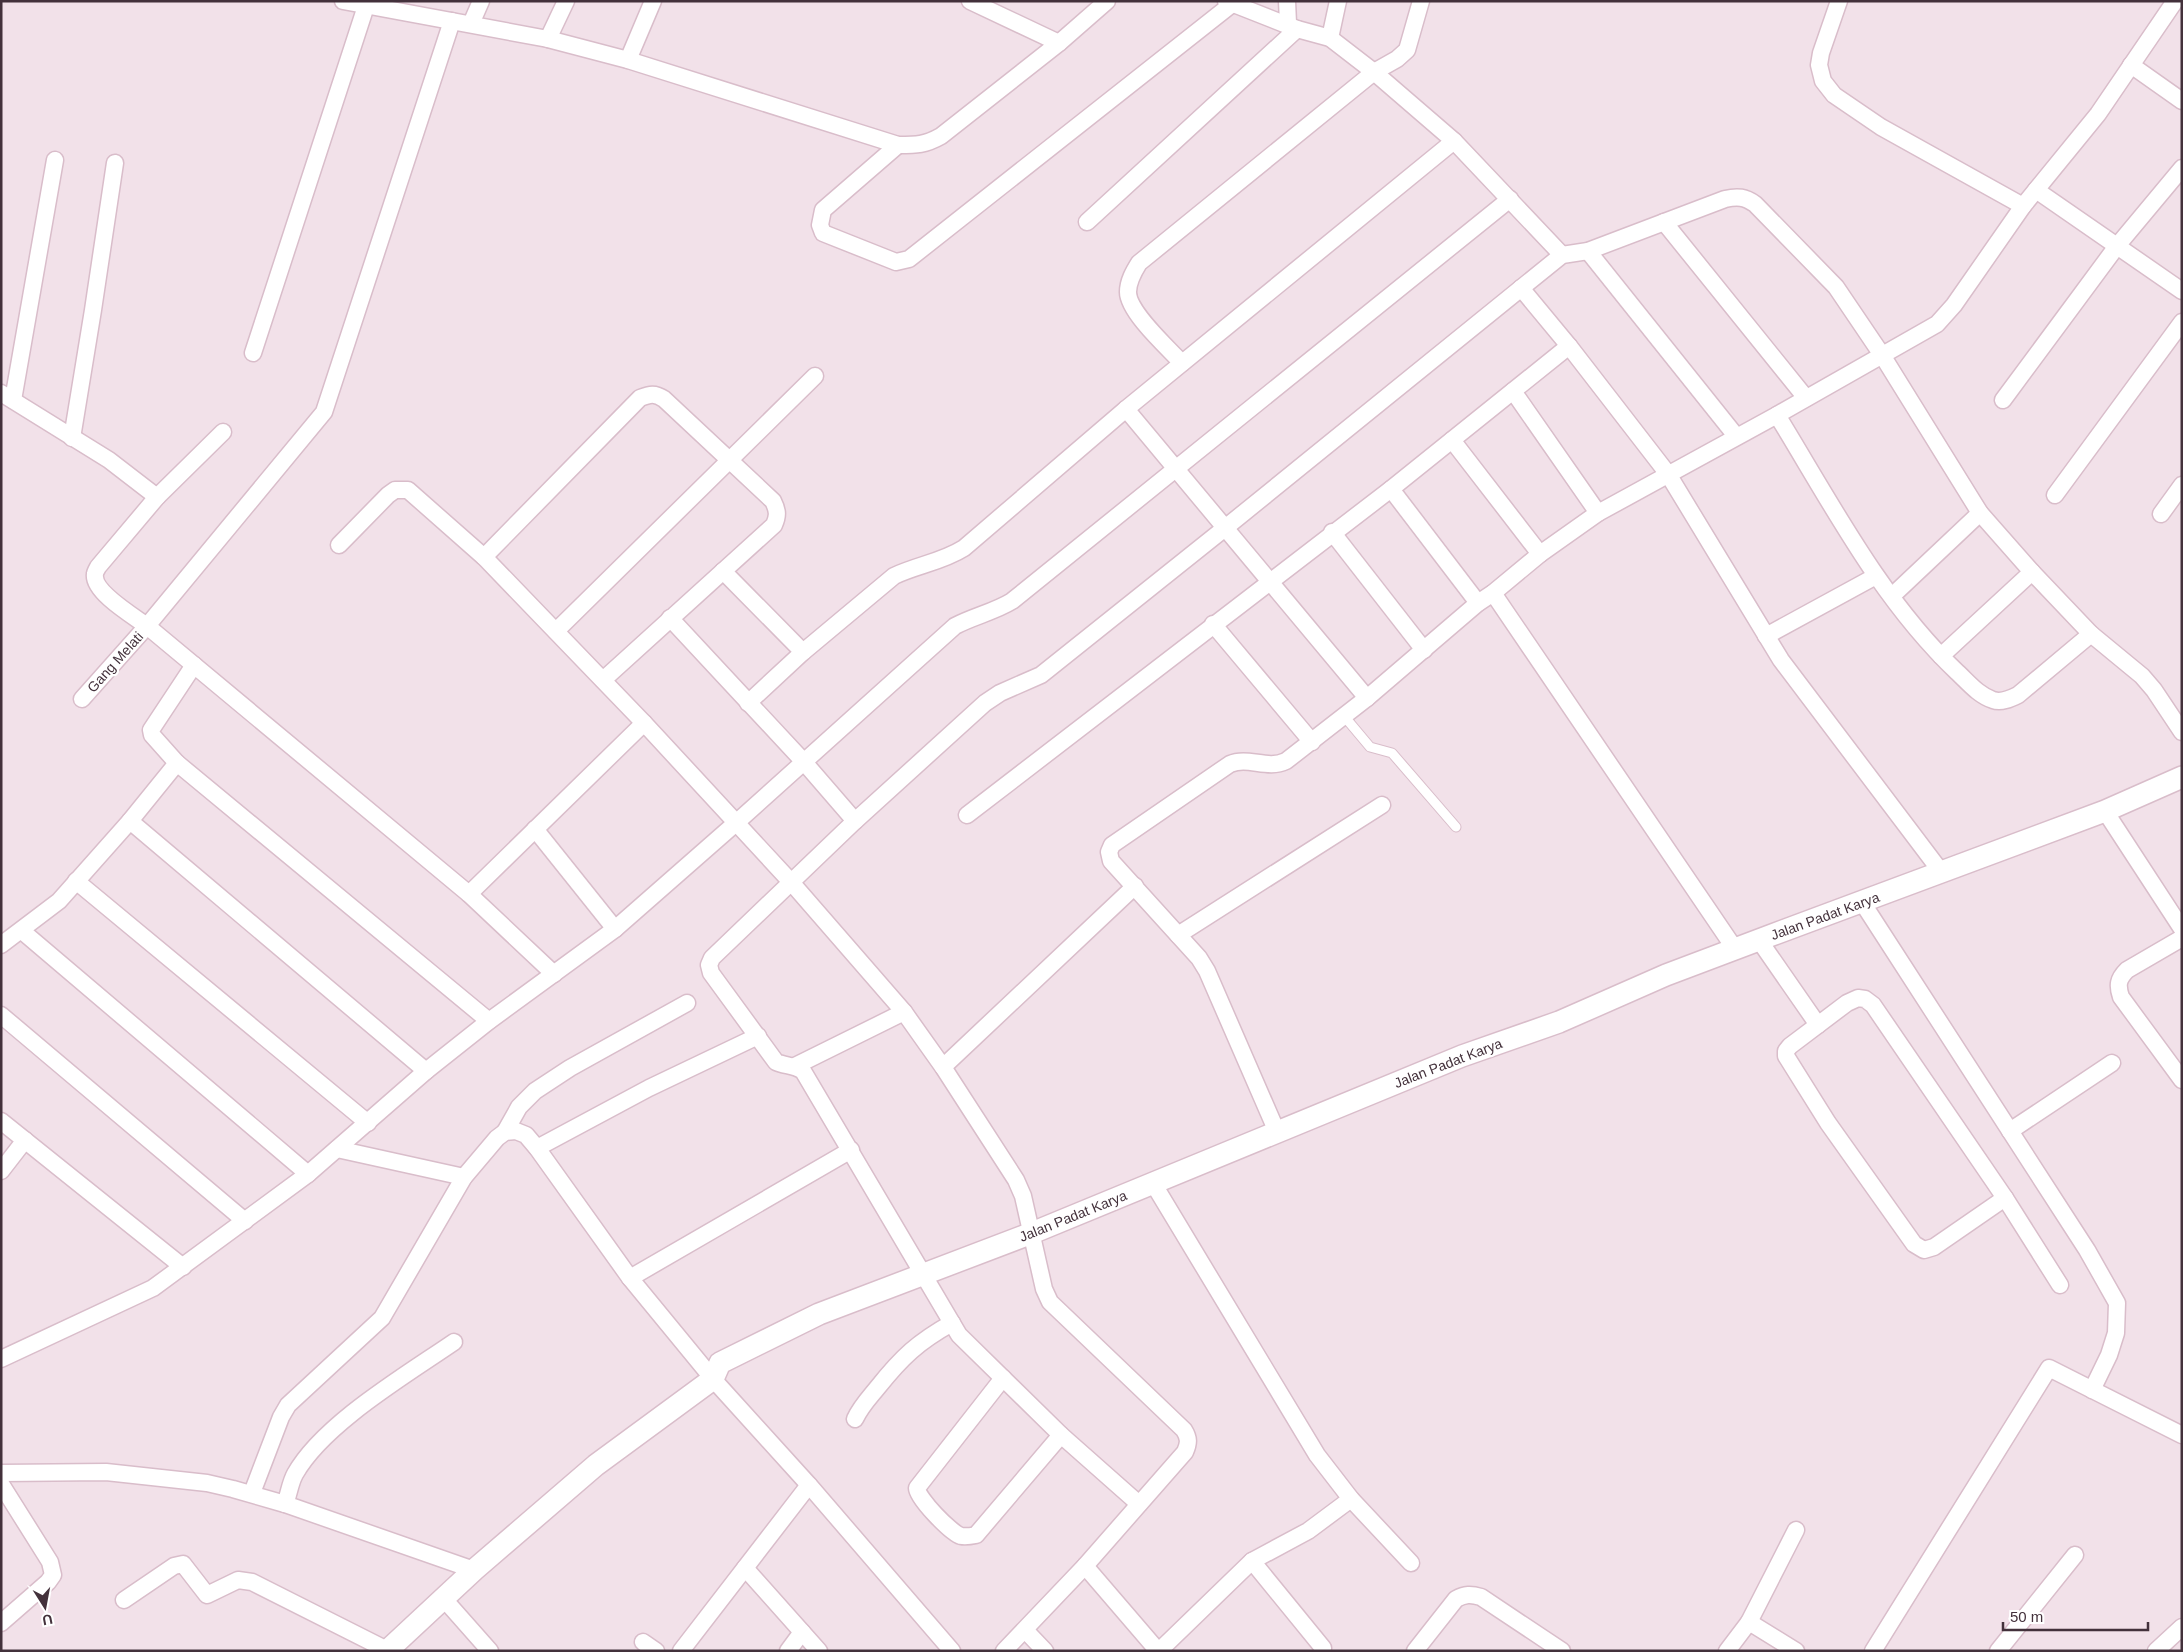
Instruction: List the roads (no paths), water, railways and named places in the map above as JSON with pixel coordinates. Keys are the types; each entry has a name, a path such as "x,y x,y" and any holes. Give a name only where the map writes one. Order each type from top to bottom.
{"street":[{"path":"343,1 366,6 399,7 452,21 548,39 628,60 898,145 927,144 941,136 1059,43 1107,1"},
{"path":"471,24 481,1"},
{"path":"548,39 566,1"},
{"path":"628,60 653,1"},
{"path":"970,1 1059,43"},
{"path":"1287,1 1292,26"},
{"path":"1330,38 1338,1"},
{"path":"1182,363 1133,308 1128,293 1132,275 1139,262 1374,72 1397,59 1407,50 1421,1"},
{"path":"1839,1 1821,53 1819,65 1823,81 1834,95 1881,127 2023,206"},
{"path":"1277,1132 1211,979 1199,958 1111,861 1109,852 1112,845 1230,764 1238,760 1278,765 1312,742 1367,698 1478,603 1540,554 1598,512 1777,415 1924,332 1946,314 2023,206 2098,114 2175,1"},
{"path":"898,145 823,210 820,225 823,233 896,262 909,259 1229,3 1330,38 1374,72 1454,141 1562,255"},
{"path":"253,353 366,6"},
{"name":"Gang Melati","path":"82,698 147,626 324,412 452,21"},
{"path":"1087,222 1292,26"},
{"path":"2131,65 2182,101"},
{"path":"748,703 803,652 894,576 911,568 940,561 964,548 1126,409 1454,141"},
{"path":"56,160 7,397 108,460 158,497"},
{"path":"72,438 94,310 115,163"},
{"path":"2003,400 2117,246 2182,168"},
{"path":"2036,190 2182,291"},
{"path":"1139,1504 1061,1435 959,1334 922,1274 851,1150 802,1071 795,1066 776,1062 711,973 709,965 712,958 855,821 985,703 1000,693 1040,675 1562,255 1588,251 1736,196 1746,198 1755,204 1836,287 1882,356 1980,513 2032,572 2091,634 2142,676 2154,690 2182,732"},
{"path":"1,1359 153,1288 308,1174 426,1071 489,1021 615,929 738,822 955,626 967,619 998,609 1012,601 1510,199"},
{"path":"1664,222 1806,398"},
{"path":"1588,251 1736,436"},
{"path":"1521,288 1569,346 1668,474 1781,660 1942,873"},
{"path":"2055,496 2182,322"},
{"path":"967,815 1332,532 1391,489 1569,346"},
{"path":"556,632 815,376"},
{"path":"1514,391 1598,512"},
{"path":"484,557 640,398 648,394 658,394 664,399 773,502 778,516 774,525 603,680"},
{"path":"1126,409 1367,698"},
{"path":"1777,415 1876,576 1941,656 1982,696 1995,701 2009,700 2018,695 2091,634"},
{"path":"223,432 158,497 98,567 95,574 96,583 103,593 147,626 469,894 554,974"},
{"path":"1452,440 1540,554"},
{"path":"2161,514 2182,486"},
{"path":"339,545 388,495 395,490 406,489 421,500 484,557 644,723 738,822 904,1012 943,1067 1016,1180 1023,1196 1044,1289 1050,1302 1184,1430 1188,1436 1189,1444 1185,1452 1085,1566 1004,1651"},
{"path":"1391,489 1478,603"},
{"path":"1892,596 1980,513"},
{"path":"1332,532 1424,650"},
{"path":"723,571 803,652"},
{"path":"1941,656 2032,572"},
{"path":"1766,636 1876,576"},
{"path":"1493,593 1735,949"},
{"path":"670,618 804,762 855,821"},
{"path":"1213,624 1312,742"},
{"path":"194,665 150,732 177,763 489,1021"},
{"path":"469,894 644,723"},
{"path":"1,945 22,931 59,901 130,821 177,763"},
{"name":"Jalan Padat Karya","path":"387,1650 474,1570 596,1465 717,1371 819,1314 1032,1233 1462,1056 1559,1022 1666,975 2105,811 2182,776"},
{"path":"1178,935 1382,805"},
{"path":"2105,811 2182,929"},
{"path":"130,821 426,1071"},
{"path":"535,829 615,929"},
{"path":"76,881 368,1123"},
{"path":"943,1067 1135,886"},
{"path":"1862,902 2087,1250 2117,1303 2116,1333 2109,1355 2092,1390"},
{"path":"22,931 308,1174"},
{"path":"2182,938 2127,970 2120,977 2118,987 2121,997 2182,1080"},
{"path":"1759,940 1818,1025"},
{"path":"2005,1198 1934,1247 1924,1250 1914,1244 1828,1123 1787,1059 1787,1049 1854,999 1865,999 1873,1005 2005,1198 2060,1285"},
{"path":"252,1494 281,1417 288,1405 382,1318 464,1177 497,1138 505,1132 519,1107 535,1091 570,1068 687,1002"},
{"path":"795,1066 904,1012"},
{"path":"1,1016 245,1221"},
{"path":"537,1148 649,1088 758,1036"},
{"path":"2010,1131 2112,1063"},
{"path":"1,1121 183,1267"},
{"path":"505,1132 516,1131 526,1134 630,1278 717,1371 809,1485 952,1651"},
{"path":"1,1171 25,1140"},
{"path":"337,1149 464,1177"},
{"path":"630,1278 851,1150"},
{"path":"1154,1183 1317,1455 1351,1499 1411,1563"},
{"path":"855,1419 860,1409 898,1362 916,1345 952,1323"},
{"path":"286,1504 295,1475 319,1444 349,1416 454,1342"},
{"path":"1873,1651 2049,1368 2182,1435"},
{"path":"1003,1378 917,1488 917,1493 921,1499 950,1529 963,1536 976,1535 1061,1435"},
{"path":"1,1473 106,1472 207,1483 286,1504 474,1570"},
{"path":"1,1484 53,1568 53,1575 48,1582 1,1624"},
{"path":"681,1651 809,1485"},
{"path":"1085,1566 1158,1651 1252,1561 1308,1531 1351,1499"},
{"path":"1727,1651 1749,1622 1796,1530"},
{"path":"1998,1651 2076,1555"},
{"path":"1252,1561 1323,1648"},
{"path":"124,1600 174,1566 183,1564 207,1595 238,1580 252,1582 387,1650"},
{"path":"745,1568 819,1651"},
{"path":"1415,1651 1456,1599 1472,1594 1481,1597 1562,1651"},
{"path":"444,1599 490,1651"},
{"path":"1749,1622 1796,1651"},
{"path":"2156,1651 2182,1627"},
{"path":"1025,1630 1045,1651"},
{"path":"788,1651 802,1632"}],"lane":[{"path":"1344,716 1370,747 1392,754 1456,828"}]}
